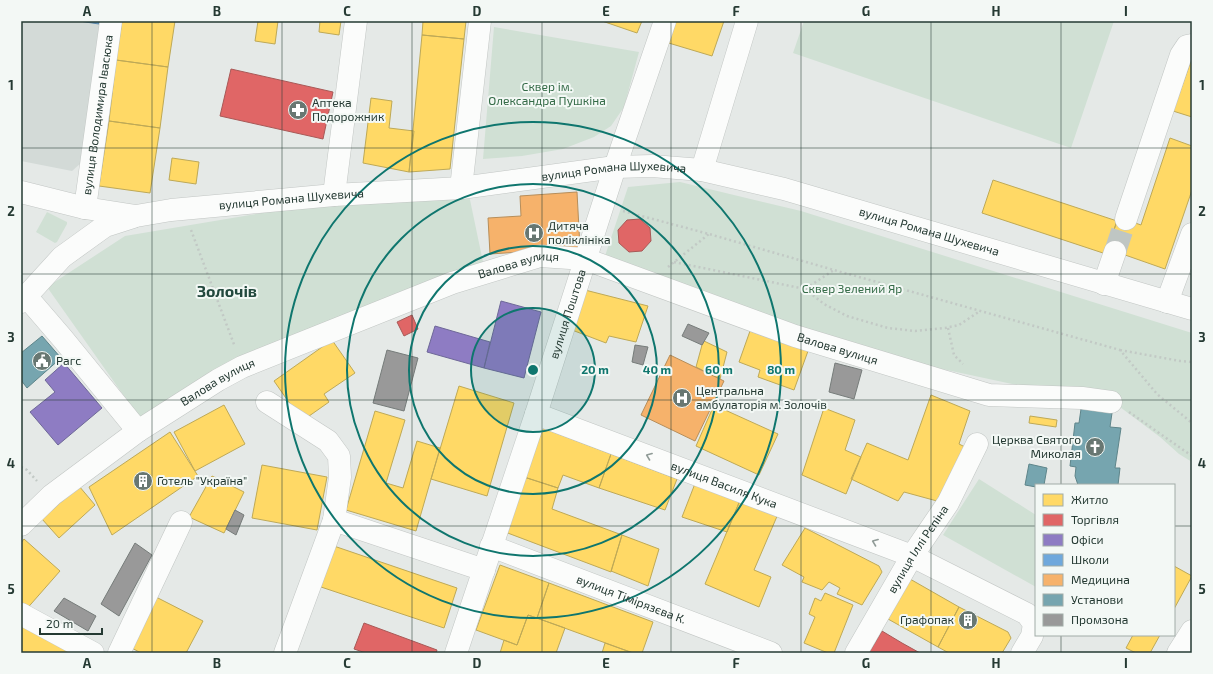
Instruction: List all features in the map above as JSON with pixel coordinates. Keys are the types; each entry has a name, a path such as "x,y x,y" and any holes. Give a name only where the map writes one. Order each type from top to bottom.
{"street":[{"name":"вулиця Володимира Івасюка","path":"84,208 111,21"},
{"path":"334,195 356,21"},
{"path":"461,188 480,21"},
{"name":"вулиця Поштова","path":"456,653 536,414 615,167 665,21"},
{"path":"702,170 747,21"},
{"path":"1126,220 1181,55 1187,46 1192,45"},
{"name":"вулиця Романа Шухевича","path":"21,192 84,208 136,216 183,209 334,195 461,188 615,167 652,166 702,170 784,189 1192,310"},
{"path":"136,216 105,226 62,257 24,299 63,339 138,431"},
{"path":"1167,302 1192,234"},
{"path":"1104,284 1115,252"},
{"name":"Валова вулиця","path":"21,525 52,495 138,431 218,380 242,367 452,283 540,256 586,259 795,336 989,395 1082,398 1111,402"},
{"path":"267,402 328,441 339,456 340,477 334,520 285,653"},
{"name":"вулиця Василя Кука","path":"536,414 912,556 1027,614 1034,624 1027,645"},
{"name":"вулиця Іллі Рєпіна","path":"856,653 912,556 948,503 977,444"},
{"path":"334,520 484,570"},
{"path":"119,653 181,522"},
{"name":"вулиця Тімірязєва К.","path":"492,546 771,653"},
{"path":"21,614 93,653"},
{"path":"1178,653 1192,631"}],"path":[{"path":"603,207 641,215 1120,350 1192,362"},
{"path":"183,209 242,367"},
{"path":"648,282 709,234"},
{"path":"674,262 805,289 824,304 846,316 888,328 915,331 948,328 959,325 981,311"},
{"path":"805,289 834,270"},
{"path":"948,328 954,355 965,366"},
{"path":"1120,350 1157,394 1192,423"},
{"path":"1111,402 1136,417 1192,456"},
{"path":"21,467 27,470"}],"shaded area":[{"path":"21,21 101,21 82,162 72,171 21,161"}],"green space":[{"path":"804,21 1114,21 1071,148 793,53"},
{"name":"Сквер ім. Олександра Пушкіна","path":"494,27 639,52 624,107 611,126 594,137 563,149 522,156 483,159"},
{"name":"Сквер Зелений Яр","path":"680,182 801,211 1192,333 1192,462 1179,454 1160,437 1120,407 835,346 605,256 628,187"},
{"path":"469,195 483,262 141,420 47,287 125,236 339,200"},
{"path":"47,212 67,222 57,242 55,243 36,232"},
{"path":"979,479 1035,514 1035,586 943,535"}],"building: Житло":[{"path":"122,21 175,21 168,67 116,60"},
{"path":"258,21 278,21 275,44 255,41"},
{"path":"320,21 341,21 339,35 319,32"},
{"path":"423,21 466,21 464,39 422,35"},
{"path":"602,21 642,21 637,33"},
{"path":"669,21 724,21 712,56 662,41"},
{"path":"422,35 464,39 450,169 409,172"},
{"path":"1192,58 1192,117 1173,111"},
{"path":"116,60 168,67 160,128 109,121"},
{"path":"371,98 392,101 389,128 414,131 409,172 363,163"},
{"path":"109,121 160,128 150,193 99,186"},
{"path":"1170,138 1192,146 1192,190 1165,269 1108,249 1118,217 1141,225"},
{"path":"172,158 199,162 196,184 169,180"},
{"path":"993,180 1117,221 1106,254 982,213"},
{"path":"585,290 648,306 636,342 609,336 606,343 572,330"},
{"path":"750,331 808,351 794,390 758,377 760,370 739,362"},
{"path":"332,340 355,373 324,394 329,402 302,421 274,381"},
{"path":"704,341 727,352 720,379 696,367"},
{"path":"459,386 514,403 487,496 431,479"},
{"path":"931,395 970,411 959,444 965,447 937,501 904,492 898,501 851,479 867,443 908,460"},
{"path":"224,405 245,444 195,471 174,432"},
{"path":"714,405 778,434 759,475 696,446"},
{"path":"824,408 855,420 845,450 861,457 846,494 802,475"},
{"path":"375,411 405,420 386,483 403,488 417,441 440,448 416,531 346,510"},
{"path":"1030,416 1057,420 1056,427 1029,423"},
{"path":"543,428 611,454 599,488 563,475 558,488 524,477"},
{"name":"Готель \"Україна\"","path":"170,432 198,476 112,535 89,487"},
{"path":"611,454 677,479 665,510 599,488"},
{"path":"262,465 327,477 317,530 252,518"},
{"path":"212,476 244,492 224,533 189,517"},
{"path":"524,477 558,488 552,509 622,535 611,572 505,532"},
{"path":"696,481 741,498 727,532 682,517"},
{"path":"79,486 95,505 59,538 42,519"},
{"path":"741,498 778,514 754,570 771,577 759,607 705,584"},
{"path":"805,528 879,566 882,572 862,605 837,594 840,588 829,582 822,590 802,582 804,577 782,565"},
{"path":"622,535 659,549 648,586 611,571"},
{"path":"24,539 60,571 24,612 21,609 21,543"},
{"path":"328,544 457,588 444,628 315,585"},
{"path":"500,565 549,583 537,618 528,615 517,645 476,630"},
{"path":"1175,567 1192,576 1175,607"},
{"path":"910,579 959,607 938,647 888,619"},
{"path":"549,583 653,622 642,653 633,653 537,618"},
{"path":"825,593 853,605 834,653 828,653 804,643 815,617 809,614 815,598 821,601"},
{"path":"156,597 203,621 186,653 141,653 130,647"},
{"name":"Графопак","path":"959,607 1008,632 1011,638 1002,653 949,653 938,647"},
{"path":"528,615 565,628 556,653 500,653 504,640 517,645"},
{"path":"21,620 83,653 21,653"},
{"path":"1132,636 1159,636 1150,653 1136,653 1126,648"},
{"path":"605,643 633,653 602,653"}],"building: Торгівля":[{"path":"231,69 333,92 323,139 220,116"},
{"path":"640,219 650,228 651,241 642,251 629,252 619,243 618,230 627,220"},
{"path":"412,315 418,329 404,336 397,322"},
{"path":"364,623 437,650 436,653 366,653 354,649"},
{"path":"882,631 902,643 920,653 869,653"}],"building: Офіси":[{"path":"501,301 541,312 524,378 484,368"},
{"path":"435,326 490,342 484,368 427,352"},
{"path":"64,363 102,408 58,445 30,412 55,392 45,380"}],"building: Школи":[{"path":"79,21 99,21 99,24"}],"building: Медицина":[{"name":"Дитяча поліклініка","path":"577,192 580,248 490,254 488,218 521,216 520,196"},
{"name":"Центральна амбулаторія м. Золочів","path":"670,355 724,381 695,441 641,415"}],"building: Установи":[{"path":"42,336 61,358 27,388 21,380 21,353"},
{"name":"Церква Святого Миколая","path":"1081,409 1112,413 1110,427 1121,428 1115,468 1120,468 1118,484 1078,484 1075,476 1076,467 1070,466 1075,423 1079,423"},
{"path":"1029,464 1047,468 1044,484 1035,484 1035,487 1025,485"}],"building: Промзона":[{"path":"688,324 709,333 702,345 682,336"},
{"path":"635,345 648,347 643,365 632,362"},
{"path":"387,350 418,358 404,411 373,403"},
{"path":"835,363 862,370 854,399 829,392"},
{"path":"235,510 244,515 236,535 226,529"},
{"path":"135,543 152,555 119,616 101,604"},
{"path":"64,598 96,616 88,631 54,611"}],"tunnel":[{"path":"1115,252 1126,219"}],"place":[{"name":"Аптека Подорожник","path":"298,110"},
{"name":"Дитяча поліклініка","path":"534,233"},
{"name":"Рагс","path":"42,361"},
{"name":"Центральна амбулаторія м. Золочів","path":"682,398"},
{"name":"Церква Святого Миколая","path":"1095,447"},
{"name":"Готель \"Україна\"","path":"143,481"},
{"name":"Графопак","path":"968,620"}],"district":[{"name":"Золочів","path":"227,291"}]}
